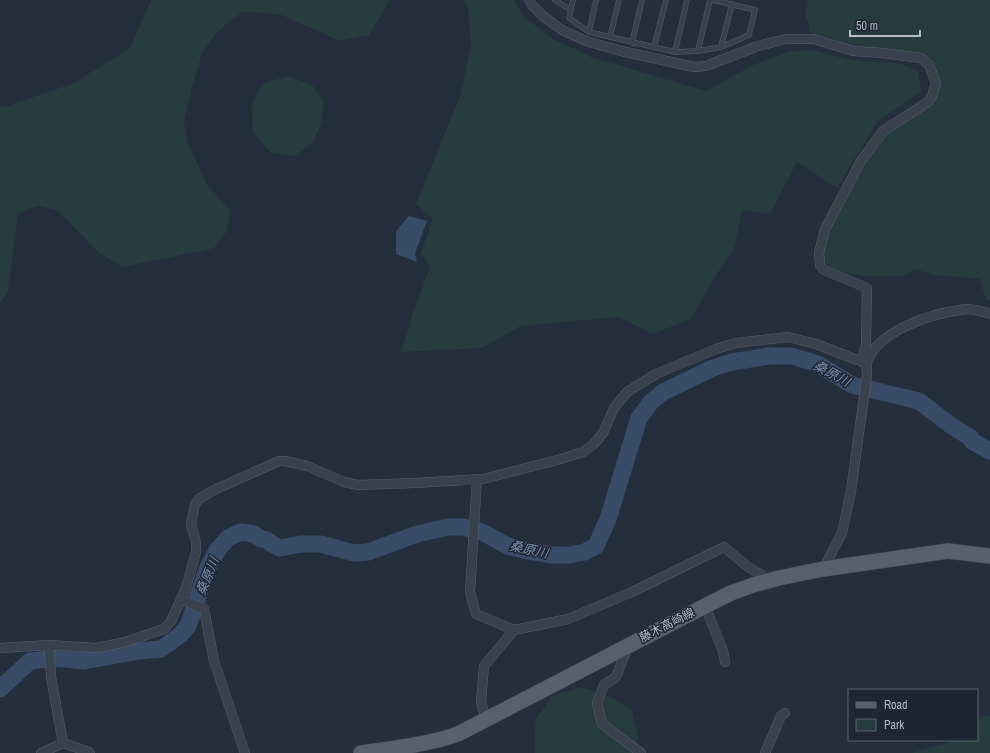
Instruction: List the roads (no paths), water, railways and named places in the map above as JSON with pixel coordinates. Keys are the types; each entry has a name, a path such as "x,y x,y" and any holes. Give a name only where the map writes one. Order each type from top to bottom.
{"main road":[{"name":"藤木高崎線","path":"361,753 414,746 438,741 458,734 731,593 763,582 823,569 948,552 990,556"}],"street":[{"path":"529,0 543,16 562,30 586,41 621,51 694,67 706,66 758,46 786,39 814,39 853,51 921,58 929,65 936,83 932,96 928,102 884,131 861,161 825,229 819,253 820,265 824,270 867,288 865,362 867,376 851,491 842,533 823,569"},
{"path":"865,362 885,338 910,323 967,309 990,314"},
{"path":"0,648 49,645 97,648 124,642 164,629 171,621 186,588 196,552 196,542 191,524 195,504 199,499 212,491 279,461 307,466 344,482 358,485 483,479 583,452 594,444 604,433 614,408 627,392 656,374 716,349 736,343 788,337 816,344 865,362"},
{"path":"477,479 470,592 476,614 514,630 568,619 632,592 724,548 748,567 762,574 763,582"},
{"path":"181,599 204,609 214,661 245,753"},
{"path":"705,606 723,651 725,662"},
{"path":"486,719 481,702 484,666 514,630"},
{"path":"49,645 51,677 63,743"},
{"path":"628,645 616,677 604,686 597,703 602,724 640,753"},
{"path":"765,753 781,716 785,713"},
{"path":"41,753 63,743 90,753"}],"lane":[{"path":"555,0 571,10"},
{"path":"573,0 569,18 589,32 675,52 698,51 721,47 748,35 755,10 712,0 698,51"},
{"path":"589,32 596,0"},
{"path":"610,38 619,0"},
{"path":"632,43 642,0"},
{"path":"654,47 666,0"},
{"path":"675,52 687,0"},
{"path":"721,47 732,4"}],"water":[{"path":"409,216 427,221 415,253 417,262 396,254 396,231"}],"waterway":[{"name":"桑原川","path":"0,689 30,661 58,658 84,661 139,651 161,649 180,635 188,626 208,567 218,549 228,538 241,532 254,534 280,548 301,544 321,544 354,553 368,552 417,534 448,527 463,527 482,532 508,546 523,550 553,555 569,555 585,552 596,546 608,519 639,418 651,402 663,392 713,368 732,362 769,356 792,356 818,364 852,385 919,401 949,424 971,438 972,441 990,451"}]}
